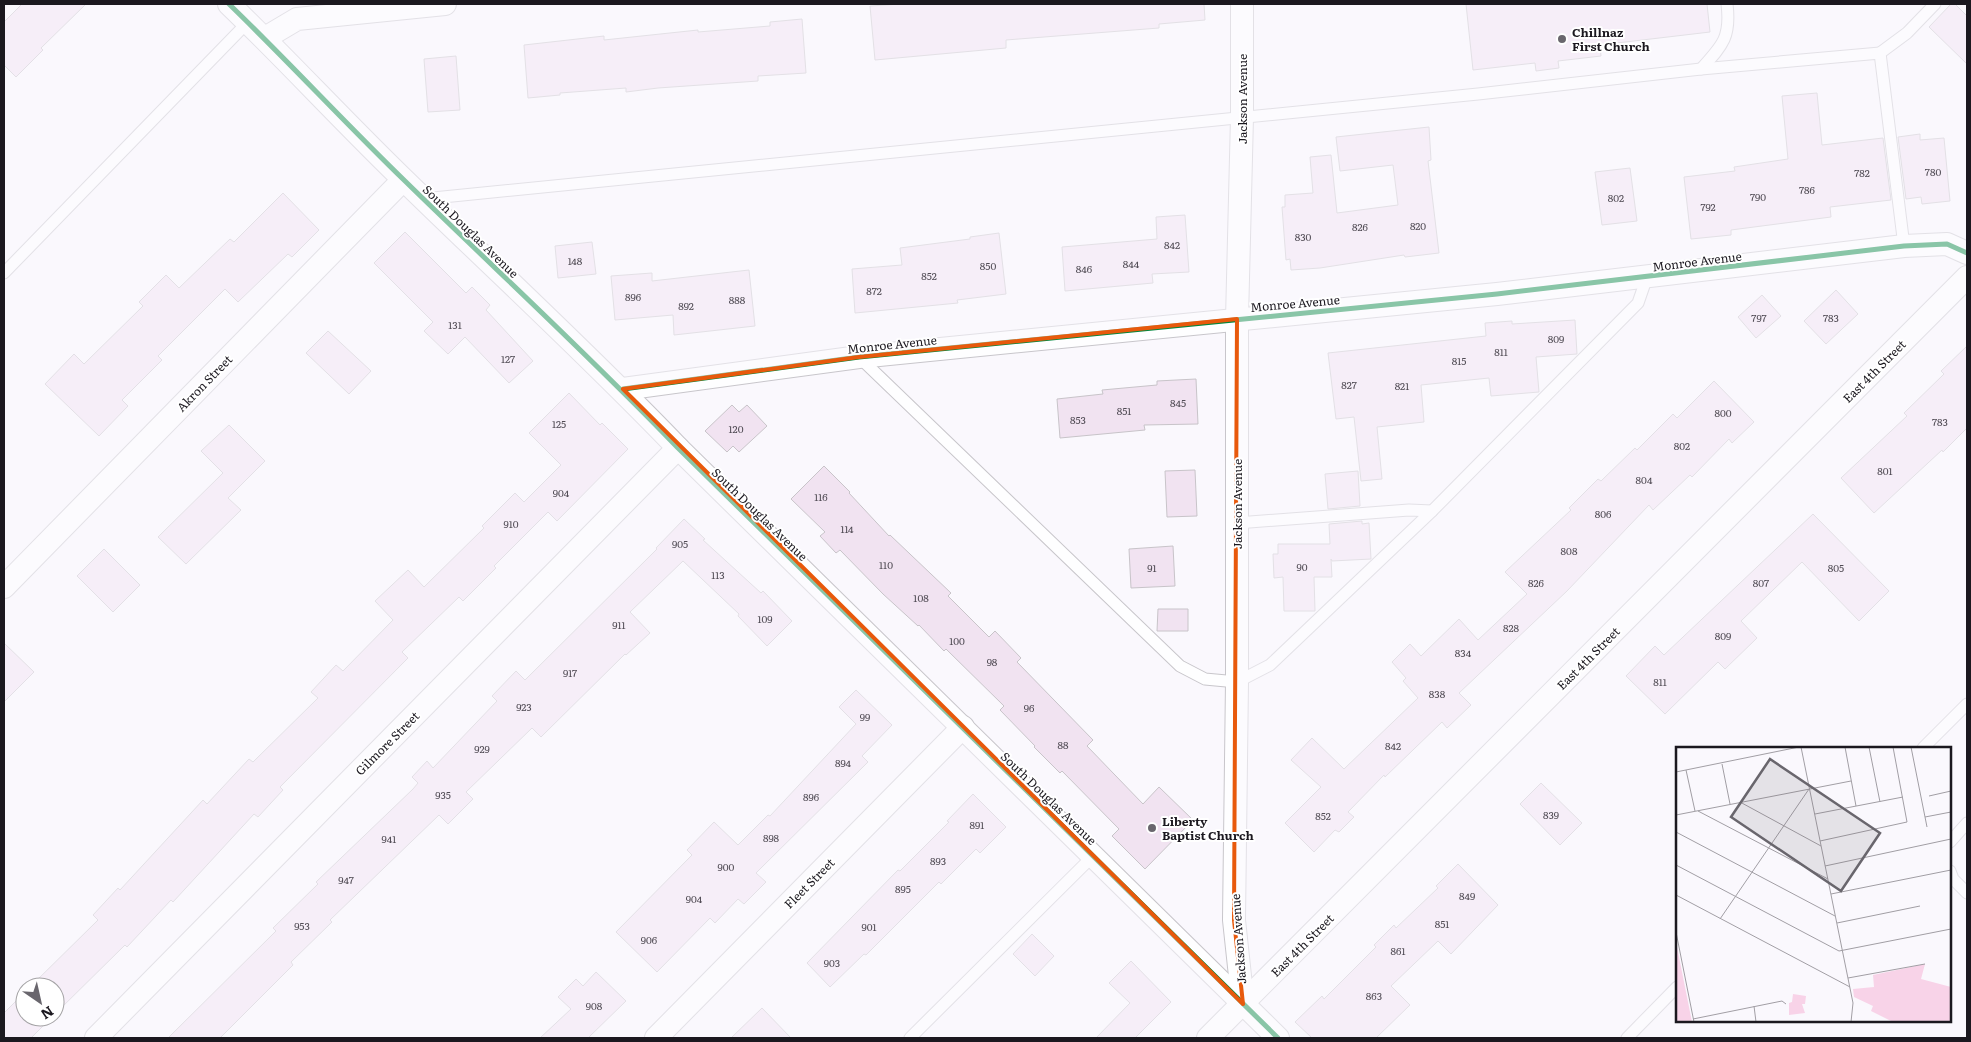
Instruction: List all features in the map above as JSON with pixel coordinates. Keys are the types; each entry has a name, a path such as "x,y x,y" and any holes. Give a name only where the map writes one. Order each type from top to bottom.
{"street":[{"name":"South Douglas Avenue","path":"229,4 265,38 403,180 623,390 678,448 1278,1038"},
{"path":"265,38 297,19 445,4"},
{"name":"Jackson Avenue","path":"1242,4 1242,117 1237,319 1237,682 1234,920 1243,1004"},
{"name":"Akron Street","path":"4,587 403,180"},
{"name":"Monroe Avenue","path":"623,390 859,357 1497,294 1904,246 1947,244 1967,253"},
{"name":"East 4th Street","path":"1208,1038 1967,277"},
{"name":"Gilmore Street","path":"96,1038 678,448"},
{"name":"Fleet Street","path":"656,1038 963,727"}],"lane":[{"path":"1701,69 1722,46 1729,23 1727,4"},
{"path":"423,198 1242,117 1701,69 1880,53 1907,33 1935,4"},
{"path":"4,273 248,22"},
{"path":"1880,53 1904,246"},
{"path":"859,357 1180,666 1205,679 1237,682 1270,665 1432,511 1638,303 1647,277"},
{"path":"1237,523 1409,510 1432,511"},
{"path":"1923,747 1967,704"},
{"path":"1951,841 1967,823"},
{"path":"910,1038 1094,855"},
{"path":"1951,874 1953,879 1967,893"},
{"path":"1627,1038 1676,989"}],"highlighted area":[{"path":"1237,319 1234,920 1243,1004 623,389 859,357"}],"building":[{"path":"22,4 86,4 41,48 43,50 16,77 4,65 4,22"},
{"path":"901,4 1204,4 1205,20 1159,24 1159,28 1006,40 1006,48 875,60 870,6"},
{"name":"Chillnaz First Church","path":"1466,4 1707,4 1710,32 1600,45 1601,56 1558,61 1559,68 1536,71 1535,63 1473,70"},
{"path":"1951,4 1955,4 1967,16 1967,64 1929,27"},
{"path":"802,19 806,73 758,76 758,81 626,92 626,88 560,93 560,95 528,98 524,45 604,36 604,40 698,30 698,32 770,26 770,22"},
{"path":"456,56 460,110 428,112 424,59"},
{"path":"1817,93 1822,145 1883,138 1891,200 1830,207 1831,217 1731,230 1731,235 1691,239 1684,177 1735,171 1734,167 1788,159 1782,96"},
{"path":"1429,127 1431,160 1428,161 1439,253 1405,257 1404,255 1320,268 1291,270 1290,259 1286,260 1282,207 1285,207 1285,195 1313,193 1310,157 1331,155 1337,213 1398,205 1393,165 1340,171 1336,137"},
{"path":"1920,134 1920,140 1944,138 1950,201 1922,204 1921,197 1906,199 1898,137"},
{"path":"1630,168 1637,221 1602,225 1595,172"},
{"path":"283,193 319,230 292,257 288,254 238,302 225,289 158,356 162,360 122,400 128,406 99,436 45,384 74,354 84,364 143,306 139,302 166,275 179,288 230,239 234,242"},
{"path":"1185,215 1189,272 1152,274 1153,283 1065,291 1062,247 1157,239 1156,217"},
{"path":"405,232 466,293 472,287 490,305 486,310 533,361 509,383 465,337 448,354 424,331 433,322 374,263"},
{"path":"999,233 1006,294 957,300 958,303 855,313 852,269 902,265 900,248 970,239 970,237"},
{"path":"592,242 596,274 558,278 555,246"},
{"path":"749,270 755,326 674,335 673,315 615,320 611,276 652,273 652,281"},
{"path":"1836,290 1858,314 1826,344 1804,321"},
{"path":"1762,295 1781,316 1756,338 1738,317"},
{"path":"1575,320 1577,354 1536,357 1539,392 1491,396 1489,378 1421,385 1424,422 1377,427 1382,479 1361,481 1354,417 1336,419 1328,353 1486,336 1485,323 1512,321 1512,324"},
{"path":"328,331 371,371 349,394 306,353"},
{"path":"1967,346 1967,428 1943,452 1942,450 1874,513 1841,478 1907,416 1904,413 1944,374 1941,371"},
{"path":"1196,379 1198,424 1144,425 1145,430 1060,438 1057,399 1103,394 1102,390 1157,385 1157,381"},
{"path":"1714,381 1754,422 1732,443 1729,439 1692,477 1690,475 1653,510 1649,505 1567,591 1459,693 1471,705 1447,728 1442,722 1385,777 1384,775 1348,812 1354,817 1339,832 1335,830 1314,852 1285,823 1321,787 1291,760 1312,738 1344,769 1418,698 1403,681 1406,678 1392,662 1410,644 1421,656 1459,619 1478,640 1527,594 1505,572 1571,510 1569,508 1598,479 1601,481 1635,448 1637,450 1673,414 1677,418"},
{"path":"569,393 600,425 602,423 628,449 557,521 548,512 494,566 496,568 463,601 459,597 402,652 408,658 280,787 283,790 258,817 254,814 173,902 171,900 127,947 125,945 65,1004 65,977 40,977 98,920 93,915 118,888 120,890 203,800 207,804 249,759 253,762 318,698 311,692 336,665 343,671 393,620 375,601 408,570 424,587 484,528 482,526 515,493 524,502 561,465 529,433"},
{"path":"732,405 739,412 747,405 767,426 739,452 733,446 727,452 705,431"},
{"path":"229,425 265,461 228,498 241,510 186,564 158,537 223,473 201,451"},
{"path":"824,466 889,536 951,593 948,596 989,637 995,631 1021,658 1017,662 1093,740 1087,746 1143,804 1159,787 1193,820 1145,869 1112,836 1119,829 1062,771 1060,773 1034,747 1000,710 1004,706 946,649 944,651 919,625 883,594 840,550 836,553 820,536 825,532 791,499"},
{"path":"1195,470 1197,516 1167,517 1165,471"},
{"path":"1358,471 1360,506 1328,509 1325,474"},
{"path":"1813,514 1889,591 1859,621 1802,562 1741,621 1757,638 1725,669 1718,662 1665,714 1626,676 1655,646 1664,655"},
{"path":"684,519 705,539 703,540 761,593 763,591 792,621 767,646 738,616 739,614 683,561 630,612 650,633 625,654 541,737 532,728 466,792 473,799 448,824 439,815 330,920 332,922 291,962 293,965 220,1038 168,1038 276,931 273,928 318,884 316,882 413,789 418,783 412,777 427,761 433,768 497,701 492,696 516,671 525,680 657,549"},
{"path":"1362,521 1362,524 1369,523 1371,559 1332,561 1331,559 1332,577 1314,577 1315,611 1284,611 1283,577 1274,578 1273,554 1278,554 1278,544 1330,544 1329,524"},
{"path":"1173,546 1175,586 1131,588 1129,549"},
{"path":"104,549 140,585 113,612 77,576"},
{"path":"1158,609 1188,609 1188,631 1157,631"},
{"path":"4,643 34,672 4,702"},
{"path":"856,690 892,725 862,756 868,762 756,873 766,882 744,904 738,899 715,923 710,918 657,972 616,932 692,855 687,850 714,822 738,845 768,815 770,816 856,724 839,707"},
{"path":"1541,783 1582,823 1560,845 1520,804"},
{"path":"973,794 1006,827 980,853 976,849 941,884 939,882 866,955 864,954 830,987 807,963 898,870 900,871 949,822 947,821"},
{"path":"1458,864 1498,905 1451,954 1438,941 1391,986 1410,1005 1376,1038 1312,1038 1295,1022 1322,996 1324,999 1376,947 1374,945 1394,925 1396,928 1438,888 1436,886"},
{"path":"1032,934 1054,956 1035,976 1013,954"},
{"path":"1131,961 1171,1002 1135,1038 1096,1038 1130,1003 1109,983"},
{"path":"596,972 626,1001 588,1038 540,1038 571,1009 558,997 576,979 583,986"},
{"path":"15,1002 15,1027 42,1027 31,1038 4,1038 4,1013"},
{"path":"762,1008 791,1038 731,1038"}],"cycle path":[{"path":"229,4 383,159 611,380 1278,1038"},
{"path":"623,389 859,357 1497,294 1904,246 1947,244 1967,253"}],"place":[{"name":"Chillnaz First Church","path":"1562,39"},
{"name":"Liberty Baptist Church","path":"1152,828"}]}
